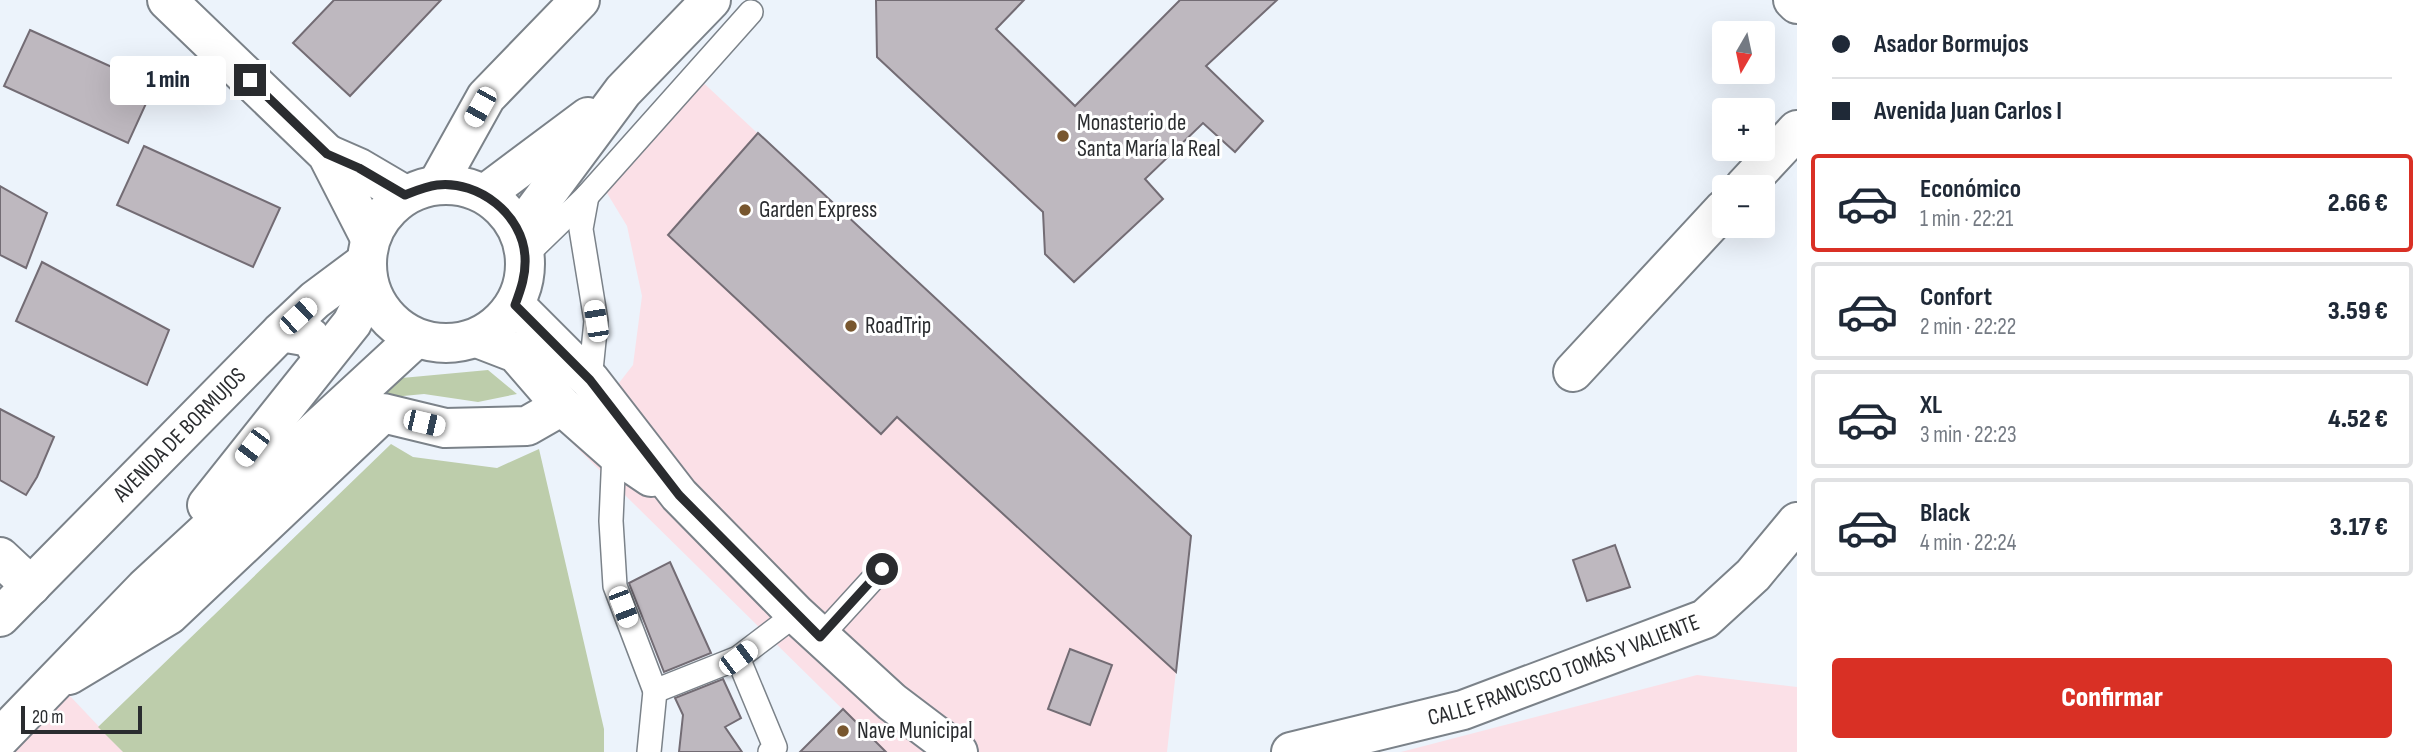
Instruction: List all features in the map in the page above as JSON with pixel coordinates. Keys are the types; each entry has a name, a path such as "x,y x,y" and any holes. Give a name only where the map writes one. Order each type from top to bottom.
{"street":[{"path":"167,0 327,154 421,190 462,186 485,194 505,210 522,243 524,281 515,305 498,324 477,338 447,344 416,338 396,327 380,310 368,263 327,154"},
{"path":"145,588 352,323 384,214 421,190 486,97 580,0"},
{"path":"485,194 623,91 711,0"},
{"path":"1793,0 1797,4"},
{"path":"522,243 623,91"},
{"path":"1755,175 1797,130"},
{"path":"1573,372 1712,222"},
{"name":"AVENIDA DE BORMUJOS","path":"0,617 281,332 315,300 368,263"},
{"path":"515,305 590,380 679,495 808,626 892,702 958,752"},
{"path":"281,332 310,337 323,358"},
{"path":"0,738 145,588 416,338"},
{"path":"477,338 516,353 562,405 614,452 679,495"},
{"path":"49,687 169,615 383,413 445,428 527,426 562,405"},
{"name":"CALLE FRANCISCO TOMÁS Y VALIENTE","path":"1291,752 1463,710 1705,619 1753,575 1796,526"},
{"path":"0,557 31,586"}],"lane":[{"path":"522,243 587,196 751,12"},
{"path":"587,196 582,229 596,321 590,380"},
{"path":"614,452 611,521 615,586 655,691 649,752"},
{"path":"655,691 808,626 882,569"},
{"path":"738,658 775,747 770,752"}],"shaded area":[{"path":"695,75 1191,536 1167,752 886,752 572,443 633,365 642,296 627,226 596,175"},
{"path":"1697,675 1797,687 1797,752 1401,752"},
{"path":"63,691 69,695 123,752 5,752"}],"green space":[{"path":"488,370 517,394 478,402 424,394 382,398 346,421 391,379"},
{"path":"391,444 413,457 497,468 539,449 604,729 604,752 123,752 98,727"}],"building":[{"path":"334,0 441,0 350,96 293,43"},
{"name":"Monasterio de Santa María la Real","path":"876,0 1024,0 996,29 1075,106 1180,0 1277,0 1206,66 1263,121 1235,152 1203,123 1145,179 1163,199 1074,282 1045,254 1043,212 877,57"},
{"path":"30,30 154,86 128,143 4,86"},
{"path":"758,133 1191,536 1176,672 897,417 881,434 668,235"},
{"path":"144,146 280,208 253,267 117,205"},
{"path":"0,186 47,213 26,268 0,255"},
{"path":"42,262 169,330 147,385 16,321"},
{"path":"0,409 54,437 26,495 0,480"},
{"path":"1615,545 1630,587 1587,601 1573,560"},
{"path":"670,562 711,653 664,672 629,583"},
{"path":"1070,649 1112,665 1090,725 1048,709"},
{"path":"723,679 741,718 725,727 742,752 679,752 683,715 675,698"},
{"name":"Nave Municipal","path":"843,709 886,752 800,752"}],"place":[{"name":"Monasterio de Santa María la Real","path":"1063,136"},
{"name":"Garden Express","path":"745,210"},
{"name":"RoadTrip","path":"851,326"},
{"name":"Nave Municipal","path":"843,731"}],"route":[{"path":"250,80 327,154 359,168 405,195 437,185 462,186 485,194 505,210 519,231 525,256 524,281 515,305 590,380 679,495 820,637 882,569"}]}
